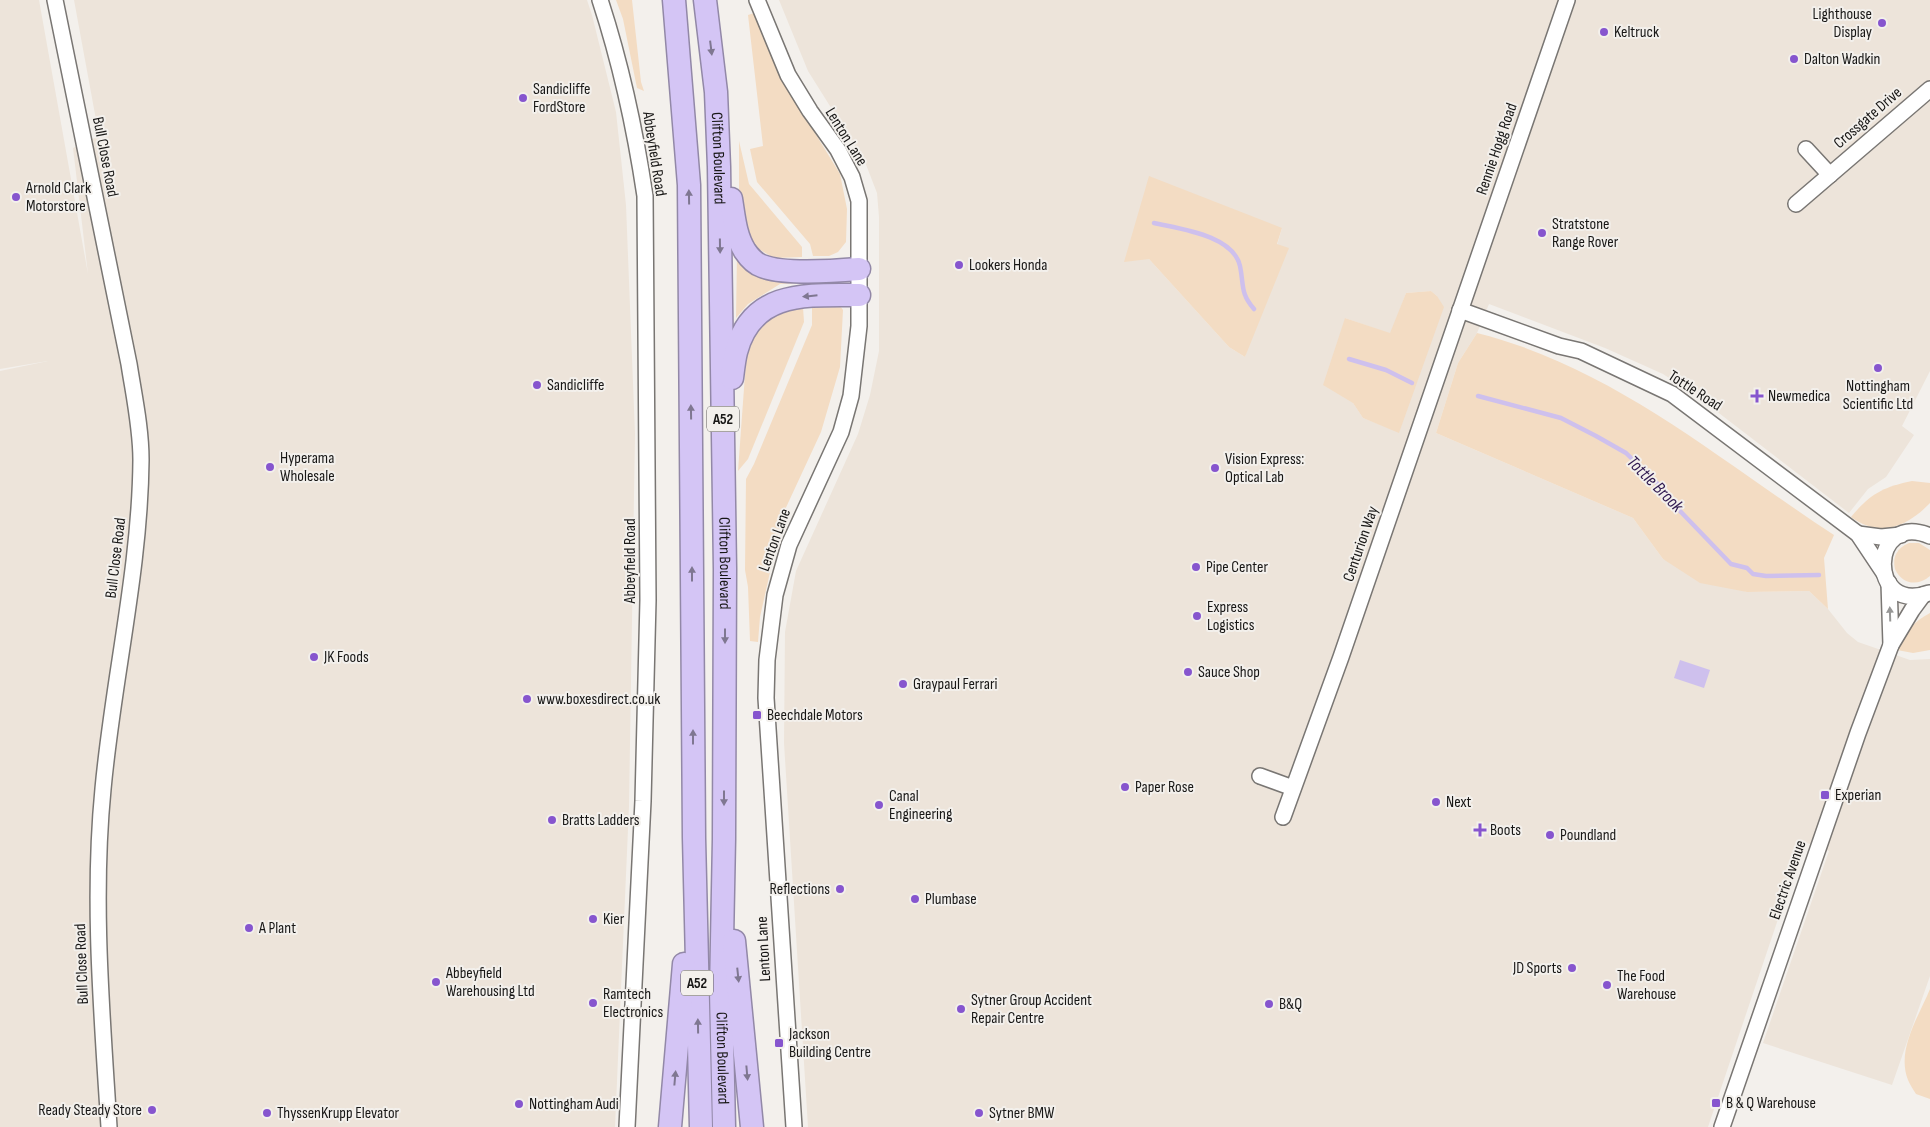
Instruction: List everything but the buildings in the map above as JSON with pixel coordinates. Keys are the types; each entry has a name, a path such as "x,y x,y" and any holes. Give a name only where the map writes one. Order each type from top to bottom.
{"highway":[{"name":"Clifton Boulevard","path":"674,0 689,185 694,838 701,1127"},
{"name":"Clifton Boulevard","path":"706,0 716,92 719,168 725,569 724,839 721,992 724,1127"},
{"path":"716,92 735,226 740,241 750,256 762,266 775,269 822,272 859,269"},
{"path":"723,474 731,381 736,351 748,324 758,313 771,304 808,295 859,295"},
{"path":"670,1127 694,838"},
{"path":"724,839 752,1127"}],"street":[{"name":"Bull Close Road","path":"55,0 129,364 138,418 141,458 135,559 102,799 98,878 99,977 109,1127"},
{"name":"Abbeyfield Road","path":"600,0 621,68 639,154 645,196 648,600 643,800 628,1127"},
{"name":"Lenton Lane","path":"756,0 788,75 810,111 838,150 852,177 859,201 859,332 851,396 841,432 789,545 775,596 767,660 767,708 794,1127"},
{"name":"Rennie Hogg Road","path":"1460,310 1567,0"},
{"name":"Crossgate Drive","path":"1796,204 1930,88"},
{"name":"Crossgate Drive","path":"1806,149 1830,175"},
{"name":"Tottle Road","path":"1460,310 1559,346 1581,351 1672,394 1858,534 1886,578"},
{"name":"Centurion Way","path":"1284,817 1460,310"},
{"path":"1858,534 1881,537 1914,532 1930,536"},
{"name":"Electric Avenue","path":"1891,645 1886,578 1882,561 1886,550 1893,541 1902,535"},
{"path":"1886,578 1903,594 1913,596 1928,593"},
{"name":"Electric Avenue","path":"1722,1127 1858,733 1891,645 1912,610 1928,593"},
{"path":"1260,776 1293,788"}],"shaded area":[{"path":"0,0 39,0 88,274 73,148 99,136 74,0 587,0 616,112 626,205 635,434 629,806 615,1127 0,1127 0,371 48,361 0,369"},
{"path":"616,0 632,0 641,82 644,91 637,88 623,19"},
{"path":"779,0 1930,0 1930,371 1902,426 1914,435 1886,477 1868,489 1849,513 1698,397 1663,374 1605,348 1489,304 1477,333 1458,363 1436,433 1633,518 1663,559 1747,592 1809,591 1828,609 1847,633 1858,642 1910,660 1930,659 1930,976 1892,1085 1763,1043 1829,851 1804,842 1708,1127 808,1127 784,743 785,632 796,571 858,434 870,395 879,351 879,217 877,193 865,162 808,71","holes":["1282,228 1245,357 1229,347 1149,259","1431,291 1437,296 1399,432 1363,418 1353,403 1345,318 1391,334 1406,293"]},
{"path":"757,12 776,69 840,174 847,209 846,242 838,252 829,256 813,256 810,244 757,182 750,149 763,146 748,15"},
{"path":"739,141 749,184 802,247 802,257 774,258 757,248 746,234 739,191"},
{"path":"1149,176 1282,228 1277,244 1289,248 1245,357 1229,347 1149,259 1124,262"},
{"path":"737,253 802,283 780,284 748,304 736,318"},
{"path":"1431,291 1437,296 1444,307 1399,433 1363,418 1353,403 1323,385 1345,318 1390,333 1406,293"},
{"path":"812,300 838,303 843,310 840,367 821,432 783,514 760,617 758,642 750,641 748,587 745,570 746,479 812,325"},
{"path":"803,307 804,322 748,459 738,471 747,347 761,316"},
{"path":"1477,333 1527,348 1574,368 1619,392 1706,447 1834,535 1824,558 1828,609 1809,591 1747,592 1700,583 1663,559 1633,518 1436,433 1458,363"},
{"path":"1912,481 1930,483 1930,503 1903,524 1883,528 1872,527 1851,517 1871,497 1885,489"},
{"path":"1909,543 1919,543 1930,550 1930,576 1920,582 1906,581 1895,569 1896,553 1901,547"},
{"path":"1930,613 1930,650 1913,653 1897,650 1910,628"},
{"path":"1680,660 1710,670 1704,688 1674,678"},
{"path":"1930,989 1930,1099 1916,1094 1908,1080 1905,1069 1905,1057 1910,1033"}],"waterway":[{"name":"Tottle Brook","path":"1154,223 1204,235 1217,240 1227,247 1235,255 1240,266 1244,293 1254,309"},
{"name":"Tottle Brook","path":"1349,359 1386,370 1412,383"},
{"name":"Tottle Brook","path":"1478,396 1561,418 1626,453 1660,486 1681,512 1731,564 1747,568 1753,574 1766,576 1819,575"}],"place":[{"name":"Lighthouse Display","path":"1882,23"},
{"name":"Keltruck","path":"1604,32"},
{"name":"Dalton Wadkin","path":"1794,59"},
{"name":"Sandicliffe FordStore","path":"523,98"},
{"name":"Arnold Clark Motorstore","path":"16,197"},
{"name":"Stratstone Range Rover","path":"1542,233"},
{"name":"Lookers Honda","path":"959,265"},
{"name":"Nottingham Scientific Ltd","path":"1878,368"},
{"name":"Sandicliffe","path":"537,385"},
{"name":"Newmedica","path":"1757,396"},
{"name":"Hyperama Wholesale","path":"270,467"},
{"name":"Vision Express: Optical Lab","path":"1215,468"},
{"name":"Pipe Center","path":"1196,567"},
{"name":"Express Logistics","path":"1197,616"},
{"name":"JK Foods","path":"314,657"},
{"name":"Sauce Shop","path":"1188,672"},
{"name":"Graypaul Ferrari","path":"903,684"},
{"name":"www.boxesdirect.co.uk","path":"527,699"},
{"name":"Beechdale Motors","path":"757,715"},
{"name":"Paper Rose","path":"1125,787"},
{"name":"Experian","path":"1825,795"},
{"name":"Next","path":"1436,802"},
{"name":"Canal Engineering","path":"879,805"},
{"name":"Bratts Ladders","path":"552,820"},
{"name":"Boots","path":"1480,830"},
{"name":"Poundland","path":"1550,835"},
{"name":"Reflections","path":"840,889"},
{"name":"Plumbase","path":"915,899"},
{"name":"Kier","path":"593,919"},
{"name":"A Plant","path":"249,928"},
{"name":"JD Sports","path":"1572,968"},
{"name":"Abbeyfield Warehousing Ltd","path":"436,982"},
{"name":"The Food Warehouse","path":"1607,985"},
{"name":"Ramtech Electronics","path":"593,1003"},
{"name":"B&Q","path":"1269,1004"},
{"name":"Sytner Group Accident Repair Centre","path":"961,1009"},
{"name":"Jackson Building Centre","path":"779,1043"},
{"name":"B & Q Warehouse","path":"1716,1103"},
{"name":"Nottingham Audi","path":"519,1104"},
{"name":"Ready Steady Store","path":"152,1110"},
{"name":"ThyssenKrupp Elevator","path":"267,1113"},
{"name":"Sytner BMW","path":"979,1113"}]}
